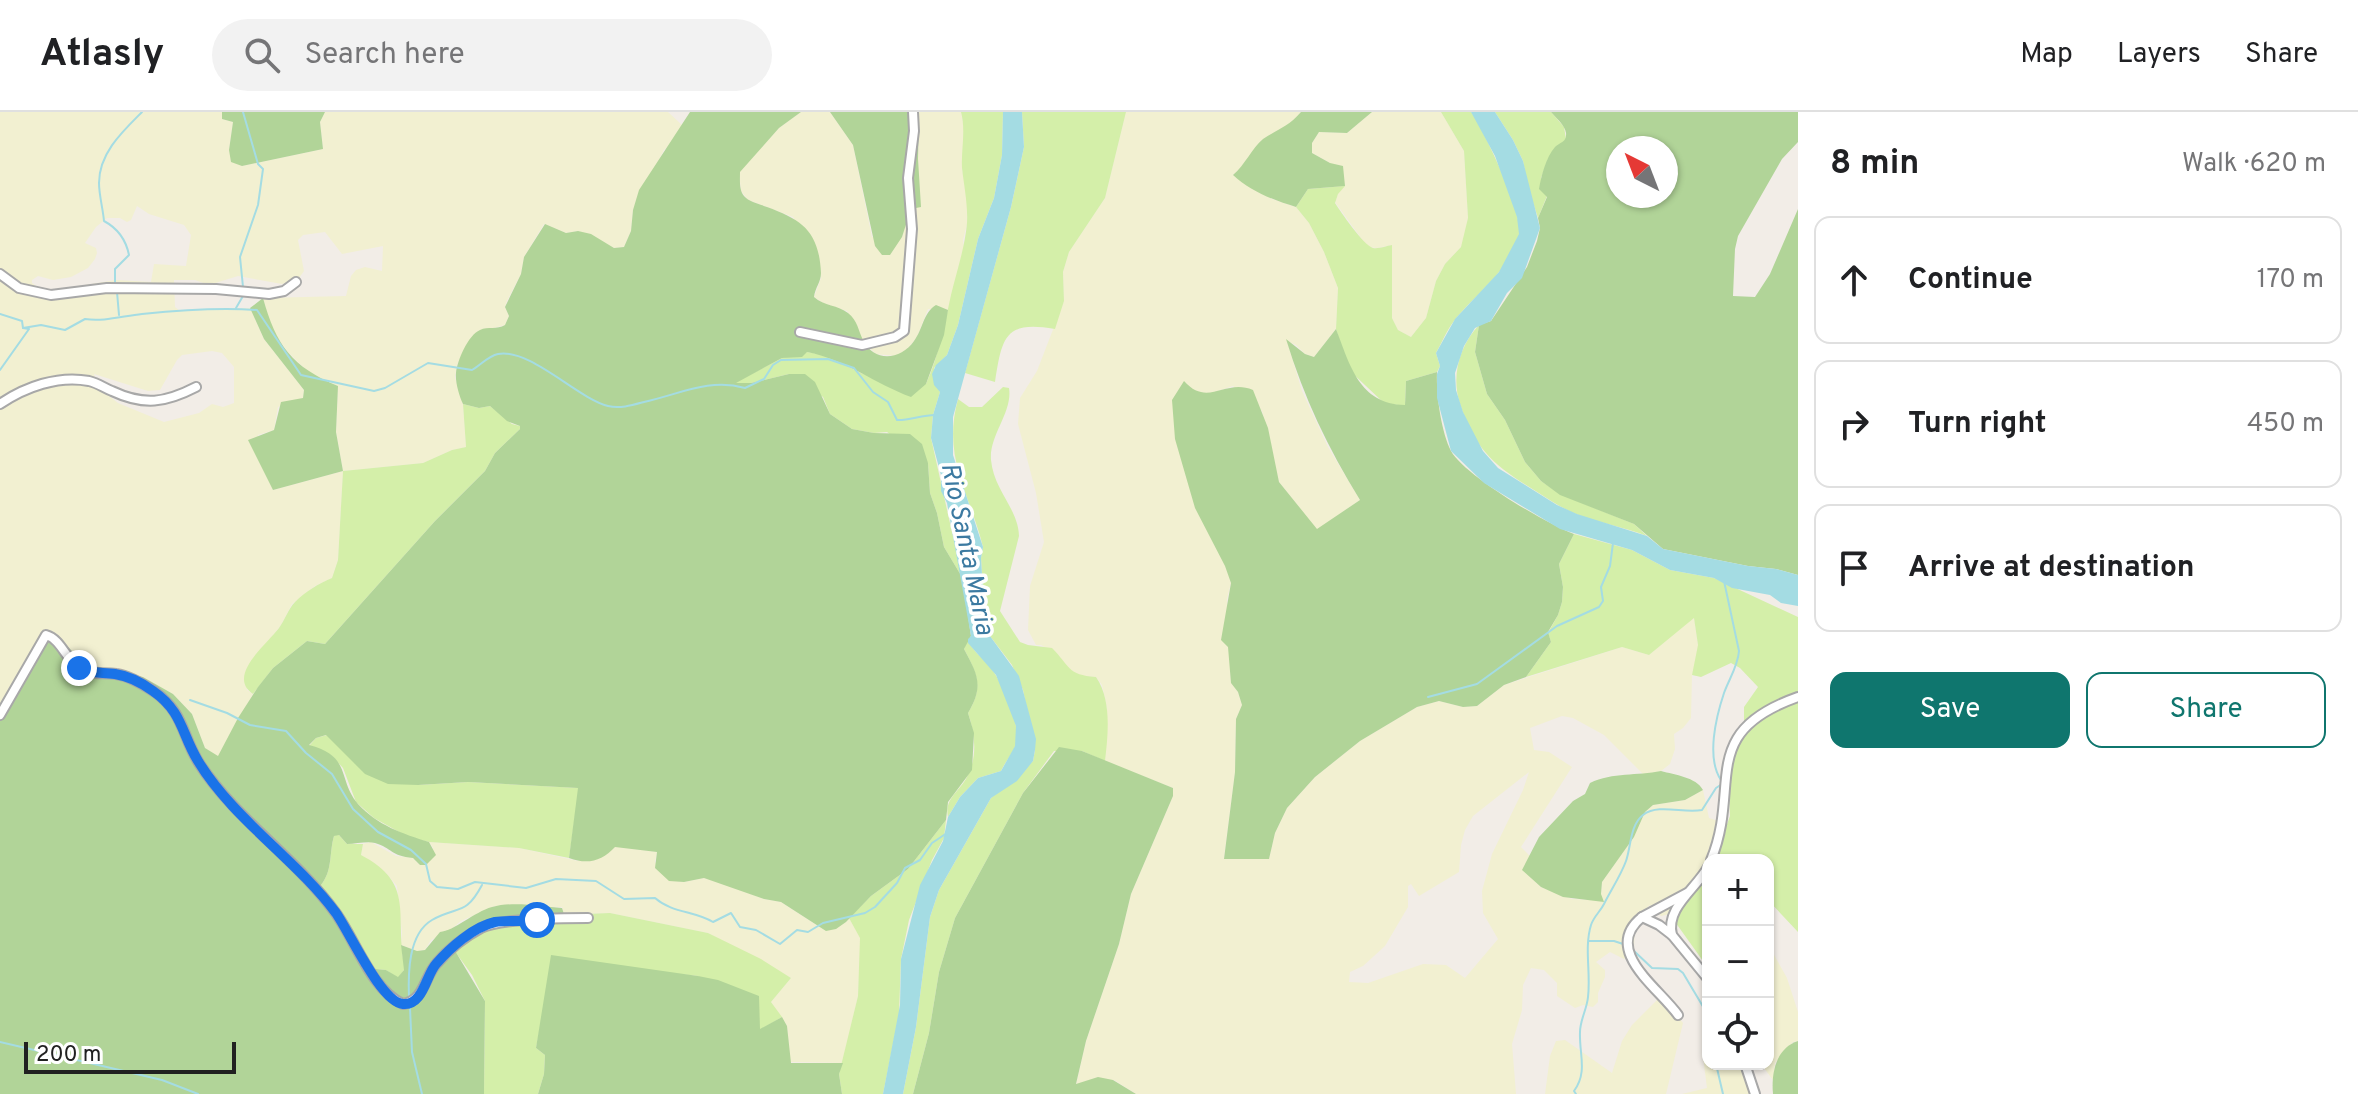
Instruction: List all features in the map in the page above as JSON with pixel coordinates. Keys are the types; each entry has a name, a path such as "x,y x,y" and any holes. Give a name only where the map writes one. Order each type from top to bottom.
{"street":[{"path":"800,332 862,345 895,337 904,331 912,229 908,178 914,131 913,112"},
{"path":"0,274 28,291 51,295 107,288 216,289 269,294 284,291 296,282"},
{"path":"0,404 23,390 64,381 89,381 124,396 161,402 196,387"},
{"path":"0,715 46,635 52,637 68,658 85,671 119,674 154,691 174,709 198,761 211,779 239,813 318,888 350,932 372,977 381,989 403,1004 417,997 442,957 486,925 588,918"},
{"path":"1713,854 1725,813 1725,774 1734,743 1754,720 1798,697"},
{"path":"1672,935 1672,915 1702,875"},
{"path":"1678,1015 1630,960 1629,939 1632,928 1642,917 1691,891"},
{"path":"1642,917 1672,935 1702,972"},
{"path":"1747,1070 1755,1094"}],"shaded area":[{"path":"0,112 222,112 222,119 233,122 229,150 242,166 323,149 320,122 325,112 668,112 682,125 664,150 633,210 631,231 624,247 614,248 578,231 566,233 544,224 524,257 521,274 507,301 505,307 509,316 505,325 468,343 457,365 455,377 463,404 466,447 423,463 343,471 338,560 332,578 315,586 292,604 268,642 247,690 253,694 218,757 205,748 192,714 173,694 142,677 97,668 82,660 60,640 26,678 0,719","holes":["137,206 149,214 184,225 191,235 186,266 154,264 151,282 116,280 54,290 39,288 32,283 38,276 53,280 71,277 88,268 97,253 96,248 85,243 96,227 107,218 131,220","325,232 342,254 383,246 382,271 365,267 356,270 351,276 346,296 263,298 271,328 288,352 311,375 338,386 336,432 343,471 273,490 258,435 274,430 278,407 303,398 304,390 264,339 250,308 180,311 175,307 174,280 195,280 209,285 238,276 282,284 299,278 304,271 298,240 303,235","212,351 222,353 234,367 234,403 223,407 212,404 199,413 164,422 118,403 98,387 94,374 148,391 160,390 182,355"]},
{"path":"801,112 830,112 853,145 872,237 902,237 918,159 919,112 961,112 964,128 962,170 967,191 964,250 948,310 928,309 917,337 905,352 896,356 876,354 863,342 847,311 826,305 814,297 821,278 819,260 793,217 748,200 741,191 739,172 779,128"},
{"path":"1126,112 1301,112 1290,125 1261,141 1243,167 1233,175 1272,199 1296,207 1309,223 1324,252 1338,288 1336,329 1314,357 1287,341 1302,391 1328,447 1360,500 1317,530 1279,482 1262,411 1233,386 1209,394 1191,389 1184,382 1231,583 1227,599 1231,682 1242,705 1236,719 1235,772 1224,858 1269,859 1275,833 1287,808 1315,777 1360,741 1417,707 1439,701 1463,707 1477,706 1504,685 1622,647 1649,655 1694,617 1698,658 1692,675 1691,718 1674,734 1675,749 1670,764 1661,771 1644,775 1604,735 1573,718 1562,716 1530,728 1534,750 1549,752 1572,767 1521,847 1530,856 1523,870 1541,887 1572,899 1593,900 1601,894 1602,882 1634,837 1645,812 1653,805 1685,800 1703,790 1709,818 1727,824 1712,854 1702,854 1702,879 1675,913 1661,916 1650,905 1635,919 1634,949 1624,959 1610,952 1596,962 1605,970 1605,977 1598,993 1598,1002 1593,1007 1583,1005 1575,1008 1557,996 1557,983 1544,970 1531,968 1523,985 1522,1010 1512,1044 1516,1094 1136,1094 1114,1080 1076,1085 1086,1041 1119,944 1131,894 1173,796 1173,788 1105,761 1107,708 1102,685 1096,677 1079,676 1070,671 1058,655 1036,645 1028,630 1030,586 1044,542 1036,493 1018,424 1020,398 1037,371 1064,301 1063,272 1069,252 1105,198","holes":["1529,772 1492,854 1482,891 1483,913 1498,939 1465,978 1446,965 1423,964 1368,983 1349,982 1350,972 1363,966 1385,946 1408,907 1408,886 1411,884 1419,896 1459,872 1461,845 1473,816"]},
{"path":"1372,112 1441,112 1464,151 1468,218 1466,235 1461,247 1445,264 1436,281 1426,318 1411,337 1398,330 1392,318 1392,245 1368,247 1335,202 1338,194 1330,163 1312,153 1312,143 1319,132 1347,133"},
{"path":"371,842 396,856 413,858 420,865 433,848 429,842 519,848 578,861 615,846 657,852 655,862 669,880 684,882 704,878 716,881 781,902 818,926 846,922 849,918 861,938 858,996 843,1063 790,1062 787,1026 771,1002 791,978 708,933 610,913 564,914 562,907 495,906 461,921 431,940 425,950 417,951 401,945 397,886 386,873 361,855 363,844"},
{"path":"1774,955 1787,978 1798,1012 1798,1041 1793,1042 1775,1063 1773,1080 1766,1070 1774,1070"},
{"path":"1659,998 1683,1023 1666,1094 1545,1094 1550,1056 1556,1041 1565,1040 1612,1073 1622,1041 1632,1025"},
{"path":"1705,1070 1744,1070 1750,1094 1682,1094 1707,1088"}],"green space":[{"path":"222,112 325,112 320,122 323,149 242,166 231,162 229,150 233,122 222,119"},
{"path":"690,112 801,112 779,128 740,172 741,191 749,200 790,217 807,230 820,259 821,276 814,297 851,316 863,340 874,353 888,356 902,352 914,341 932,308 936,305 948,310 944,335 926,384 911,397 834,360 807,352 802,357 782,358 736,383 805,374 815,382 830,414 852,429 910,434 922,444 928,463 930,493 944,547 962,577 971,636 964,649 977,681 976,695 968,713 974,733 972,770 948,802 946,820 908,869 871,896 846,922 826,931 781,902 704,878 669,881 655,868 657,852 615,847 594,860 569,858 578,788 468,782 388,784 365,774 326,735 316,738 309,745 332,755 338,762 358,804 382,823 429,842 436,855 426,865 420,865 413,858 400,856 375,843 347,844 339,835 334,836 329,867 321,885 366,968 386,970 398,977 404,970 401,945 417,951 425,950 440,932 492,907 518,904 562,908 564,914 504,918 486,925 454,949 485,1001 484,1094 0,1094 0,719 26,678 45,638 60,640 82,660 97,668 143,677 173,694 192,714 205,748 218,756 238,718 273,668 307,641 325,644 520,429 490,406 479,408 463,404 456,373 471,337 483,329 505,325 509,316 505,307 521,274 524,257 545,224 566,233 578,231 591,234 614,248 624,247 631,231 639,190"},
{"path":"830,112 919,112 921,207 911,209 902,237 890,255 882,255 875,246 853,145"},
{"path":"961,112 1003,112 1002,155 994,198 978,239 958,325 947,355 934,368 940,392 933,415 931,438 962,577 944,547 930,493 928,463 887,432 852,429 830,414 823,397 789,374 751,383 734,383 782,358 807,352 825,355 863,374 926,384 941,340 966,232"},
{"path":"1022,112 1126,112 1105,198 1069,252 1063,272 1064,301 1055,329 1026,327 1009,335 1000,353 995,382 965,373 1011,207 1024,147"},
{"path":"1301,112 1372,112 1347,133 1319,132 1312,143 1312,153 1343,166 1345,186 1308,189 1296,207 1262,194 1233,175 1263,139"},
{"path":"1441,112 1471,112 1474,116 1511,195 1519,237 1508,261 1449,328 1436,353 1440,366 1437,372 1406,381 1405,406 1384,403 1349,370 1336,329 1338,288 1309,223 1296,207 1308,189 1345,186 1335,203 1352,228 1373,248 1392,245 1392,318 1398,330 1411,337 1426,318 1436,281 1445,264 1461,247 1468,218 1464,151"},
{"path":"1495,112 1551,112 1564,127 1566,139 1548,159 1541,178 1547,196 1538,218 1523,161"},
{"path":"1551,112 1798,112 1798,142 1782,159 1738,236 1733,296 1755,297 1770,274 1798,209 1798,575 1663,549 1634,524 1560,495 1541,481 1525,462 1505,420 1487,394 1475,352 1479,325 1491,321 1527,267 1540,228 1538,218 1547,197 1539,189 1543,173 1552,151 1566,136 1564,127"},
{"path":"263,298 274,329 288,352 309,371 338,386 336,432 343,471 273,490 248,440 274,430 281,402 303,398 304,390 264,339 250,308"},
{"path":"1479,325 1475,352 1487,394 1505,420 1525,462 1541,481 1560,494 1634,524 1647,536 1570,512 1508,473 1480,445 1466,420 1456,383 1462,352"},
{"path":"1336,329 1358,380 1377,398 1405,405 1406,381 1437,372 1442,423 1447,443 1459,461 1507,498 1574,534 1559,564 1562,602 1548,632 1551,642 1526,677 1504,685 1477,706 1463,707 1439,701 1417,707 1360,741 1315,777 1287,808 1275,833 1269,859 1224,859 1235,772 1236,719 1242,705 1231,683 1228,647 1221,640 1231,583 1195,508 1175,439 1172,400 1184,381 1201,392 1234,387 1253,390 1268,428 1279,482 1317,529 1360,500 1318,422 1286,339 1314,357"},
{"path":"1003,387 1009,388 1008,406 991,451 991,460 996,481 1015,517 1019,536 1000,611 1020,642 1052,648 1074,672 1096,677 1107,707 1105,761 1082,751 1054,751 1023,793 955,918 939,972 929,1033 913,1094 903,1094 916,1027 930,917 939,890 991,798 1033,761 1035,750 1023,690 1012,665 985,625 983,547 959,474 953,439 958,399 969,407 982,407"},
{"path":"463,404 479,408 490,406 520,429 325,644 307,641 273,668 253,694 246,687 244,678 251,660 279,628 295,602 312,588 332,578 338,560 343,471 423,463 466,447"},
{"path":"1574,534 1632,550 1670,570 1714,578 1798,617 1798,932 1774,906 1774,854 1716,854 1730,816 1728,771 1744,723 1744,707 1758,687 1731,663 1701,677 1692,675 1698,645 1694,618 1649,655 1622,647 1526,677 1551,642 1548,633 1562,602 1559,564"},
{"path":"968,639 1000,684 1014,716 1017,736 1015,747 1001,771 978,778 960,797 948,817 948,805 967,777 974,753 968,713 976,696 977,681 964,649"},
{"path":"327,735 336,743 418,785 468,782 579,788 569,858 519,848 429,842 408,837 374,818 356,802 343,768 332,756 309,746 316,738"},
{"path":"1059,747 1082,751 1173,788 1173,796 1131,894 1076,1084 1098,1077 1113,1080 1136,1094 913,1094 929,1033 939,972 955,918 1023,793"},
{"path":"1661,771 1690,779 1703,790 1685,800 1653,805 1645,812 1634,837 1602,882 1604,902 1563,897 1541,887 1522,870 1539,837 1573,801 1585,794 1590,783 1616,776"},
{"path":"946,820 944,838 932,860 909,920 901,959 899,1014 883,1094 842,1094 839,1074 858,996 860,938 849,918 871,896 908,869"},
{"path":"338,834 347,844 363,844 361,855 378,866 396,889 404,963 404,970 398,978 386,970 366,968 321,885 329,867 334,836"},
{"path":"1702,879 1702,960 1673,919"},
{"path":"610,913 708,933 761,959 791,978 771,1002 782,1017 760,1030 698,976 660,972 543,1013 536,1048 545,1055 538,1094 484,1094 485,1001 454,950 486,925 504,917"},
{"path":"551,955 698,976 718,980 759,996 760,1029 782,1017 787,1026 791,1063 843,1063 839,1074 842,1094 538,1094 545,1055 536,1048"},
{"path":"1798,1041 1798,1094 1773,1094 1776,1062 1785,1049"}],"water":[{"name":"Rio Santa Maria","path":"1003,112 1022,112 1024,147 1011,207 953,417 953,455 983,547 985,625 1019,676 1036,739 1035,750 1033,761 1017,781 991,798 939,890 930,917 916,1027 903,1094 883,1094 900,1005 901,959 920,885 943,841 948,817 960,797 978,778 1001,771 1015,746 1016,726 996,675 968,643 971,636 947,503 941,491 941,475 931,438 933,415 940,392 934,385 932,374 936,365 947,355 958,325 978,239 994,198 1002,155"},
{"path":"1471,112 1495,112 1513,140 1523,161 1540,228 1522,278 1507,293 1491,321 1475,328 1464,346 1455,373 1456,390 1463,412 1483,451 1498,468 1557,505 1647,536 1663,549 1798,575 1798,606 1781,603 1770,595 1732,588 1714,578 1670,570 1632,550 1560,529 1484,483 1451,451 1437,398 1440,366 1436,353 1455,319 1499,272 1519,234 1517,217 1495,156"}],"waterway":[{"path":"115,283 115,269 129,255 120,235 104,221 100,172 113,143 142,112"},
{"path":"243,112 258,164 263,169 258,205 240,257 243,287"},
{"path":"117,292 119,315"},
{"path":"236,308 243,296"},
{"path":"23,328 41,325 65,330 85,319 171,311 257,310 301,375 374,391 385,388 428,363 472,370 494,355 511,354 539,366 582,394 617,407 707,386 745,388 764,379 773,365 781,360 828,359 854,368 873,392 888,402 897,420 935,415"},
{"path":"0,314 22,321 23,328 29,329 0,370"},
{"path":"1428,697 1477,684 1557,626 1599,607 1603,601 1601,587 1610,566 1613,543"},
{"path":"1721,780 1714,760 1714,737 1721,703 1739,651 1724,581"},
{"path":"190,700 250,725 286,731 306,753 332,774 353,809 378,832 411,850 426,864 430,881 437,887 458,889 475,882 526,888 556,879 596,881 624,899 655,898 669,907 713,922 731,913 740,927 756,930 780,944 797,930 808,932 823,923 865,913 875,907 897,883 905,868 920,860 932,843 947,833"},
{"path":"1576,1094 1574,1091 1582,1070 1580,1028 1588,997 1589,934 1592,922 1624,866 1633,830 1639,819 1649,812 1664,809 1702,810 1722,784"},
{"path":"409,998 411,955 418,935 432,920 466,906 482,885"},
{"path":"1589,941 1614,941 1626,945"},
{"path":"1634,951 1652,968 1678,969 1702,1005"},
{"path":"410,1008 412,1052 422,1094"},
{"path":"0,1042 162,1080 198,1094"},
{"path":"1717,1070 1723,1094"}],"route":[{"path":"79,668 133,679 154,691 174,709 198,761 211,779 239,813 318,888 350,932 372,977 395,1001 403,1004 412,1002 422,991 437,963 478,929 498,922 537,920"}]}
